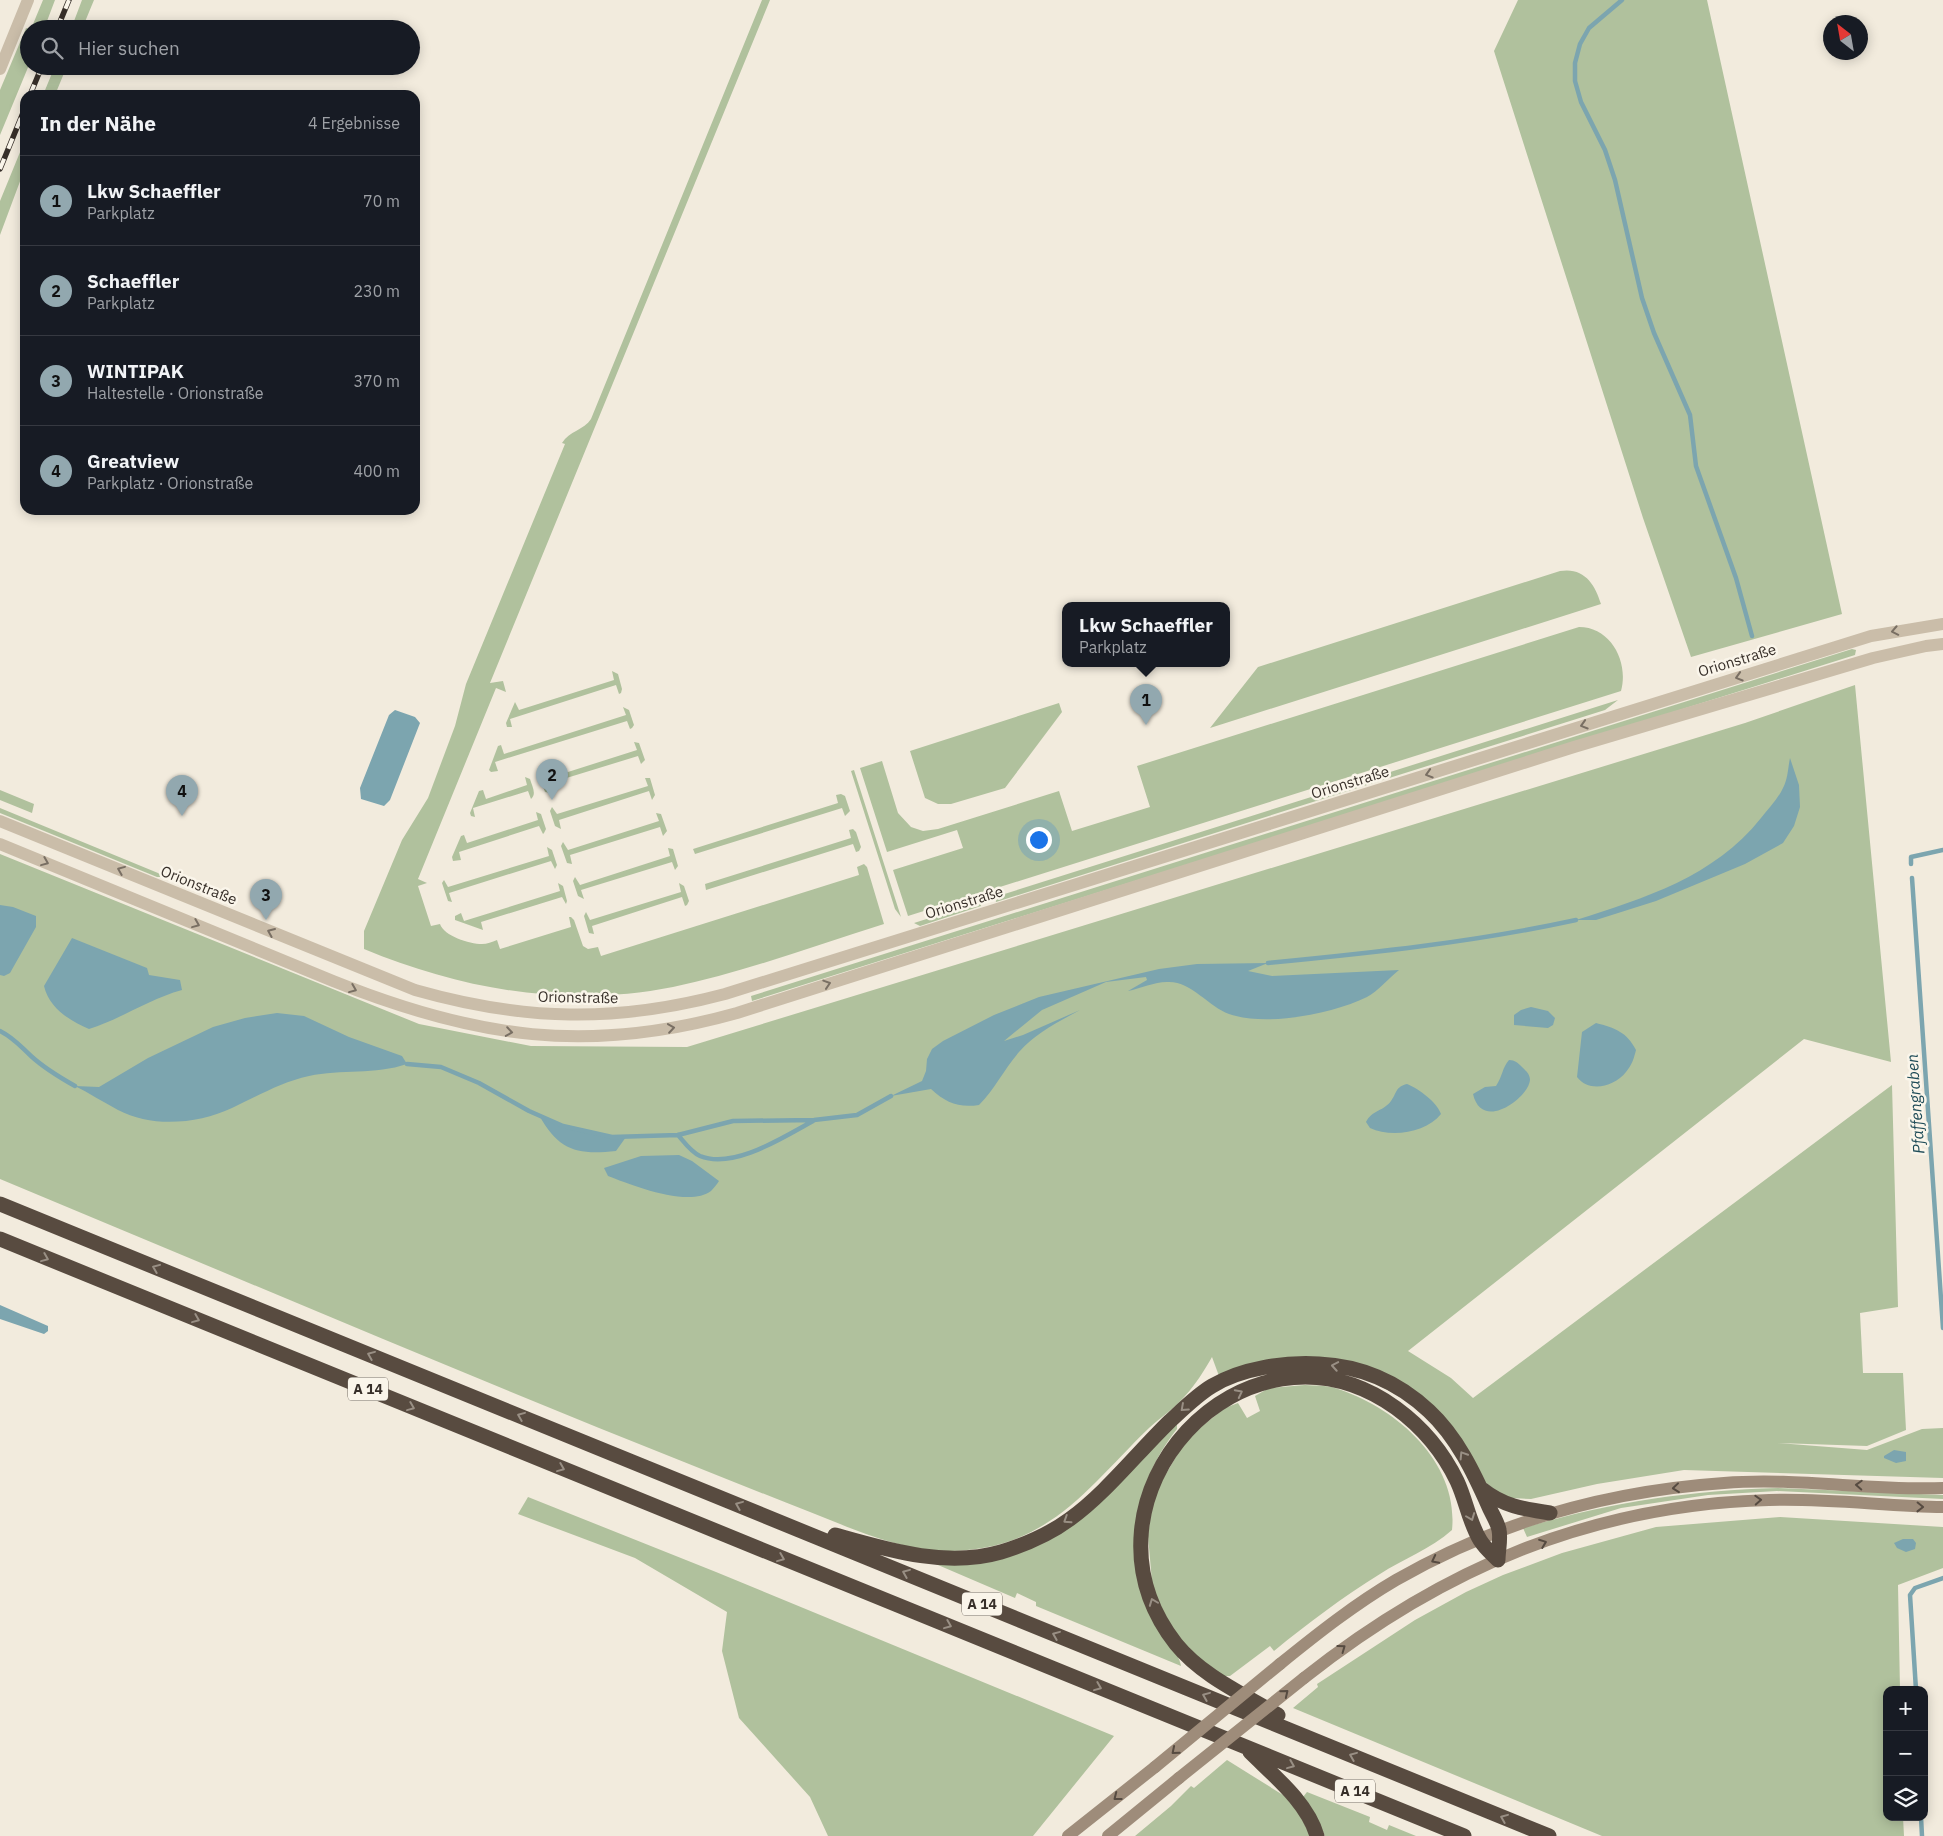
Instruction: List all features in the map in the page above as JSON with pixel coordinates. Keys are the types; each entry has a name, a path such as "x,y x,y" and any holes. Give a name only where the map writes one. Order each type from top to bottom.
{"highway":[{"name":"A 14","path":"0,1204 1549,1836"},
{"name":"A 14","path":"0,1239 1464,1836"},
{"path":"766,1516 902,1554 972,1557 1000,1552 1034,1539 1070,1520 1179,1413 1212,1386 1241,1374 1276,1366 1300,1363 1326,1364 1360,1370 1387,1380 1414,1397 1443,1424 1480,1487 1499,1530 1498,1560"},
{"path":"1332,1748 1202,1670 1177,1645 1167,1631 1154,1605 1145,1578 1142,1556 1146,1502 1165,1458 1199,1417 1221,1402 1249,1388 1290,1379 1318,1378 1339,1382 1378,1397 1417,1425 1431,1439 1458,1482 1480,1539 1498,1560"},
{"path":"1480,1487 1502,1504 1518,1509 1550,1512"},
{"path":"1246,1747 1298,1802 1308,1815 1316,1836"}],"main road":[{"path":"1068,1836 1280,1664 1353,1608 1396,1580 1499,1530 1550,1512 1656,1490 1724,1483 1816,1483 1943,1488"},
{"path":"1108,1836 1304,1678 1367,1630 1457,1577 1498,1560 1581,1528 1640,1513 1710,1503 1771,1499 1943,1507"}],"street":[{"path":"0,70 28,0"},
{"name":"Orionstraße","path":"0,821 415,990 462,1003 506,1011 568,1016 627,1014 680,1005 725,994 1871,636 1943,624"},
{"path":"0,844 333,981 414,1011 462,1024 532,1035 572,1037 622,1034 684,1026 737,1012 1593,742 1873,658 1943,644"}],"green space":[{"path":"43,0 55,0 47,20 35,20"},
{"path":"82,0 94,0 86,20 74,20"},
{"path":"762,0 770,0 490,683 503,681 506,692 496,688 418,879 427,883 418,886 431,926 440,924 452,936 471,943 482,944 497,940 500,949 571,927 569,917 571,917 574,920 583,946 588,949 598,947 601,956 859,875 857,867 864,864 867,867 884,924 700,981 633,993 594,996 555,995 477,985 401,963 364,949 364,931 402,840 428,798 455,726 466,684 565,444 562,443 568,436 591,419"},
{"path":"1518,0 1707,0 1842,614 1691,657 1643,518 1494,51"},
{"path":"20,42 20,75 25,75 0,135 0,90"},
{"path":"51,75 63,75 57,90 45,90"},
{"path":"20,152 20,181 0,235 0,201"},
{"path":"1560,571 1576,572 1587,578 1592,584 1601,604 1210,728 1258,667"},
{"path":"1579,627 1600,633 1615,648 1620,658 1622,669 1621,691 908,916 893,870 963,848 957,830 887,852 860,768 882,761 898,813 911,827 923,831 938,829 1059,791 1072,831 1150,807 1137,766"},
{"path":"1852,649 1856,650 1855,655 752,1001 751,996"},
{"path":"612,671 618,674 622,689 621,693 619,694 616,685 510,719 512,727 507,727 506,723 515,702 519,710 614,680"},
{"path":"1855,685 1891,1062 1804,1039 1408,1351 1451,1378 1473,1398 1892,1085 1898,1307 1860,1313 1863,1373 1903,1373 1906,1430 1867,1446 1778,1443 1867,1450 1922,1429 1943,1428 1943,1478 1684,1470 1597,1484 1531,1499 1511,1498 1499,1494 1485,1482 1442,1418 1324,1357 1277,1359 1219,1376 1212,1357 1196,1382 1181,1400 1149,1428 1089,1489 1048,1522 1024,1535 997,1545 946,1551 906,1546 867,1534 602,1429 0,1179 0,854 419,1024 531,1046 687,1047 1745,723"},
{"path":"1618,700 1605,710 996,902 995,897"},
{"path":"1059,703 1062,712 1005,788 951,804 938,804 925,798 910,751"},
{"path":"623,707 629,710 634,725 630,729 627,721 495,762 498,771 491,772 489,770 498,746 501,745 504,754 626,715"},
{"path":"634,742 639,743 645,760 641,764 638,756 547,784 550,793 545,792 539,775 542,771 546,779 637,750"},
{"path":"854,770 901,917 895,909 851,771"},
{"path":"525,777 530,779 533,787 534,795 531,799 528,791 473,808 475,817 471,816 470,813 479,791 483,790 486,799 527,785"},
{"path":"645,778 650,778 655,795 652,800 649,791 559,820 561,829 555,826 550,811 552,807 557,814 648,786"},
{"path":"0,790 34,804 32,813 0,800"},
{"path":"841,794 845,796 850,811 845,816 842,808 695,854 693,849 838,803 836,795"},
{"path":"0,808 158,873 163,877 157,877 0,813"},
{"path":"536,812 541,814 546,829 543,834 539,826 459,852 461,860 453,861 452,857 461,836 464,835 467,843 538,820"},
{"path":"656,813 661,814 667,831 663,836 660,827 570,855 572,864 567,863 561,846 563,842 568,850 659,821"},
{"path":"853,829 856,832 861,847 859,851 856,852 853,844 706,890 705,884 851,838 849,830"},
{"path":"547,847 552,850 557,865 555,869 551,861 449,893 452,902 448,901 442,883 444,880 448,887 549,856"},
{"path":"668,848 673,849 678,866 675,870 672,862 581,890 584,899 578,896 573,881 575,877 580,885 670,856"},
{"path":"558,883 563,886 566,904 562,897 481,922 483,930 455,920 455,916 461,913 464,921 560,891"},
{"path":"679,883 684,886 689,901 687,905 685,906 682,897 592,926 594,934 589,933 584,916 586,912 590,920 681,892"},
{"path":"980,902 981,906 920,926 914,923"},
{"path":"1305,1385 1332,1387 1358,1397 1401,1423 1434,1460 1445,1482 1451,1505 1452,1530 1435,1543 1353,1592 1313,1620 1274,1651 1270,1646 1230,1676 1222,1676 1206,1666 1178,1639 1153,1593 1148,1536 1153,1496 1187,1438 1225,1408 1238,1403 1247,1418 1260,1411 1255,1396 1269,1388"},
{"path":"1177,1424 1177,1429 1163,1449 1143,1492 1137,1516 1135,1540 1140,1588 1152,1617 1177,1654 1181,1666 1036,1606 1036,1602 1017,1593 1015,1598 931,1562 1040,1541"},
{"path":"1778,1488 1943,1495 1943,1499 1777,1491 1708,1495 1621,1508 1527,1537 1523,1528 1586,1511 1649,1499 1746,1489"},
{"path":"528,1497 716,1572 1114,1736 1033,1836 828,1836 810,1797 739,1718 722,1651 727,1612 635,1558 518,1514"},
{"path":"1780,1517 1943,1527 1943,1568 1898,1585 1900,1686 1883,1686 1883,1821 1903,1821 1904,1836 1602,1836 1293,1708 1318,1687 1317,1684 1415,1620 1466,1592 1503,1575 1562,1553 1656,1527"},
{"path":"1227,1760 1283,1795 1294,1805 1311,1836 1135,1836 1171,1806 1191,1786 1194,1788"},
{"path":"1307,1792 1370,1817 1369,1822 1387,1830 1389,1825 1416,1836 1325,1836 1314,1813 1303,1797"}],"water":[{"path":"395,710 415,717 420,723 390,800 384,806 361,799 360,788 389,715"},
{"path":"1790,758 1799,785 1800,807 1794,826 1783,843 1745,864 1656,901 1596,920 1576,920 1652,894 1677,883 1722,856 1761,818 1778,796 1786,781"},
{"path":"0,905 13,907 36,916 36,927 10,973 4,976 0,975"},
{"path":"72,938 147,968 149,975 180,980 182,990 158,998 101,1025 89,1029 82,1026 68,1018 55,1007 50,1001 44,986"},
{"path":"1268,963 1248,971 1272,976 1399,970 1367,997 1353,1003 1318,1013 1280,1019 1244,1018 1229,1014 1214,1006 1193,990 1177,983 1159,983 1128,991 1147,980 1146,977 1106,982 1042,1010 1004,1041 1023,1035 1080,1010 1048,1028 1026,1045 979,1105 965,1106 953,1103 942,1098 931,1089 891,1096 922,1081 926,1071 927,1059 932,1049 943,1041 994,1015 1039,997 1159,969 1197,964"},
{"path":"1531,1007 1548,1011 1555,1018 1553,1025 1548,1028 1514,1025 1514,1015 1521,1010"},
{"path":"277,1013 304,1016 349,1037 402,1056 407,1064 383,1070 309,1076 279,1086 232,1108 205,1118 175,1122 145,1120 131,1116 75,1086 99,1087 148,1058 213,1027 245,1018"},
{"path":"1596,1023 1620,1032 1629,1039 1636,1050 1634,1059 1626,1072 1615,1081 1602,1086 1588,1085 1577,1077 1582,1032"},
{"path":"1509,1060 1516,1062 1528,1073 1530,1080 1528,1087 1514,1102 1504,1108 1486,1111 1478,1105 1473,1094 1485,1087 1496,1086"},
{"path":"1407,1084 1427,1096 1436,1105 1441,1114 1427,1126 1408,1132 1388,1133 1370,1128 1366,1122 1369,1118 1385,1107 1398,1089"},
{"path":"539,1115 581,1131 604,1136 626,1137 616,1151 580,1151 570,1148 554,1136"},
{"path":"679,1155 692,1161 719,1181 711,1191 701,1196 689,1197 660,1193 608,1176 604,1168 641,1156"},
{"path":"0,1305 48,1326 48,1331 44,1334 0,1319"},
{"path":"1894,1450 1906,1452 1906,1461 1896,1463 1884,1458 1884,1456"},
{"path":"1903,1539 1913,1539 1916,1543 1915,1549 1906,1552 1897,1548 1894,1543"}],"waterway":[{"path":"1622,0 1589,28 1580,44 1575,63 1575,81 1581,102 1605,150 1615,180 1642,298 1654,333 1690,415 1696,466 1736,578 1752,636"},
{"name":"Pfaffengraben","path":"1911,864 1911,857 1943,850"},
{"name":"Pfaffengraben","path":"1912,878 1943,1328"},
{"path":"1268,963 1461,941 1576,920"},
{"path":"0,1031 13,1039 46,1068 75,1086"},
{"path":"407,1064 441,1067 479,1083 529,1111 563,1126 612,1137 678,1135 733,1121 814,1120 857,1115 891,1096"},
{"path":"678,1135 700,1156 713,1159 728,1159 759,1149 813,1121"},
{"name":"Pfaffengraben","path":"1916,1686 1910,1595 1915,1588 1943,1578"},
{"name":"Pfaffengraben","path":"1921,1821 1922,1836"}],"railway":[{"path":"61,20 69,0"},
{"path":"32,90 38,75"},
{"path":"0,169 20,120"}],"place":[{"name":"Lkw Schaeffler","path":"1146,725"},
{"name":"Schaeffler","path":"552,800"},
{"name":"Greatview","path":"182,816"},
{"name":"WINTIPAK","path":"266,920"}]}
